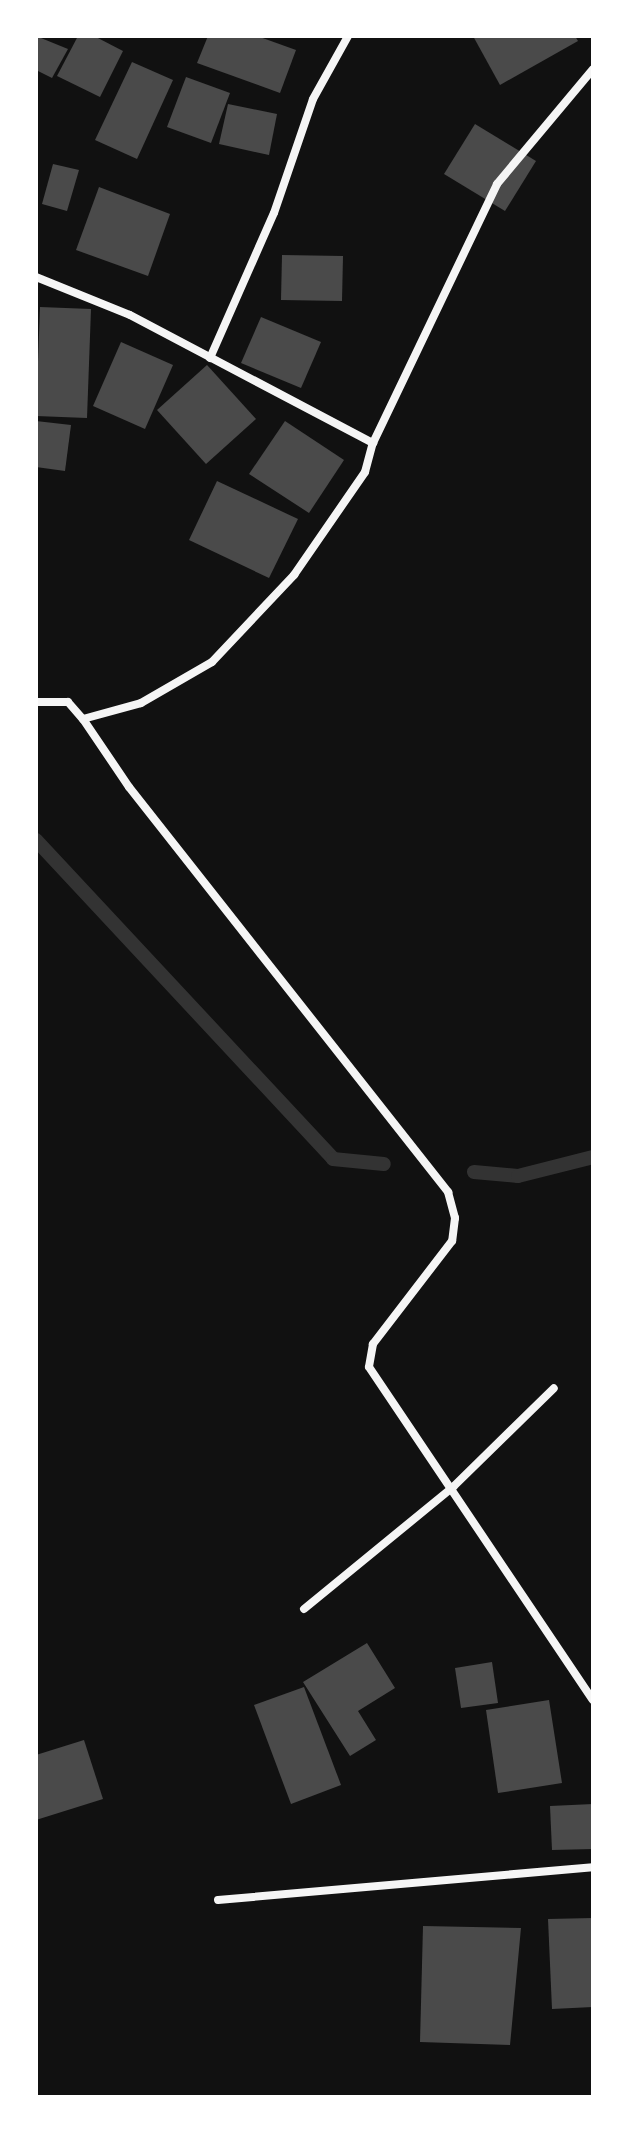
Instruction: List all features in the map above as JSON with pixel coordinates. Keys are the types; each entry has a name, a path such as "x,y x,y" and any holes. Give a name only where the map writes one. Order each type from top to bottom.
{"street":[{"path":"210,358 274,213 313,99 348,36"},
{"path":"83,719 141,703 212,662 294,575 365,472 373,443 497,184 593,69"},
{"path":"36,277 130,315 373,443"},
{"path":"36,702 68,702 83,719 129,787 448,1192 455,1218 452,1241 373,1344 369,1367 453,1487 593,1700"},
{"path":"304,1609 453,1487 554,1388"},
{"path":"218,1900 593,1867"}],"building":[{"path":"36,36 68,49 52,78 36,70"},
{"path":"78,36 94,36 123,51 100,97 57,76"},
{"path":"208,36 257,36 296,50 280,93 197,63"},
{"path":"473,36 575,36 578,41 500,85"},
{"path":"132,62 173,80 137,159 95,140"},
{"path":"186,77 230,93 211,143 167,127"},
{"path":"228,104 277,114 269,155 219,144"},
{"path":"475,124 536,161 505,211 444,174"},
{"path":"53,164 79,170 67,211 42,204"},
{"path":"99,187 170,214 148,276 76,250"},
{"path":"282,255 343,256 342,301 281,300"},
{"path":"40,307 91,309 87,418 36,416"},
{"path":"261,317 321,342 301,388 241,363"},
{"path":"121,342 173,365 145,429 93,406"},
{"path":"207,365 256,419 206,464 157,410"},
{"path":"36,421 71,425 65,471 36,467"},
{"path":"285,421 344,460 309,513 249,474"},
{"path":"217,481 298,519 269,578 189,540"},
{"path":"367,1643 395,1688 358,1711 376,1740 350,1756 303,1682"},
{"path":"492,1662 498,1703 461,1708 455,1668"},
{"path":"304,1687 341,1785 291,1804 254,1705"},
{"path":"549,1700 562,1783 498,1793 486,1710"},
{"path":"84,1740 103,1799 36,1820 36,1755"},
{"path":"593,1804 593,1849 552,1850 550,1806"},
{"path":"593,1918 593,2007 552,2009 548,1919"},
{"path":"423,1926 521,1928 510,2045 420,2042"}],"waterway":[{"path":"36,840 333,1159 384,1164"},
{"path":"474,1172 518,1176 593,1157"}]}
